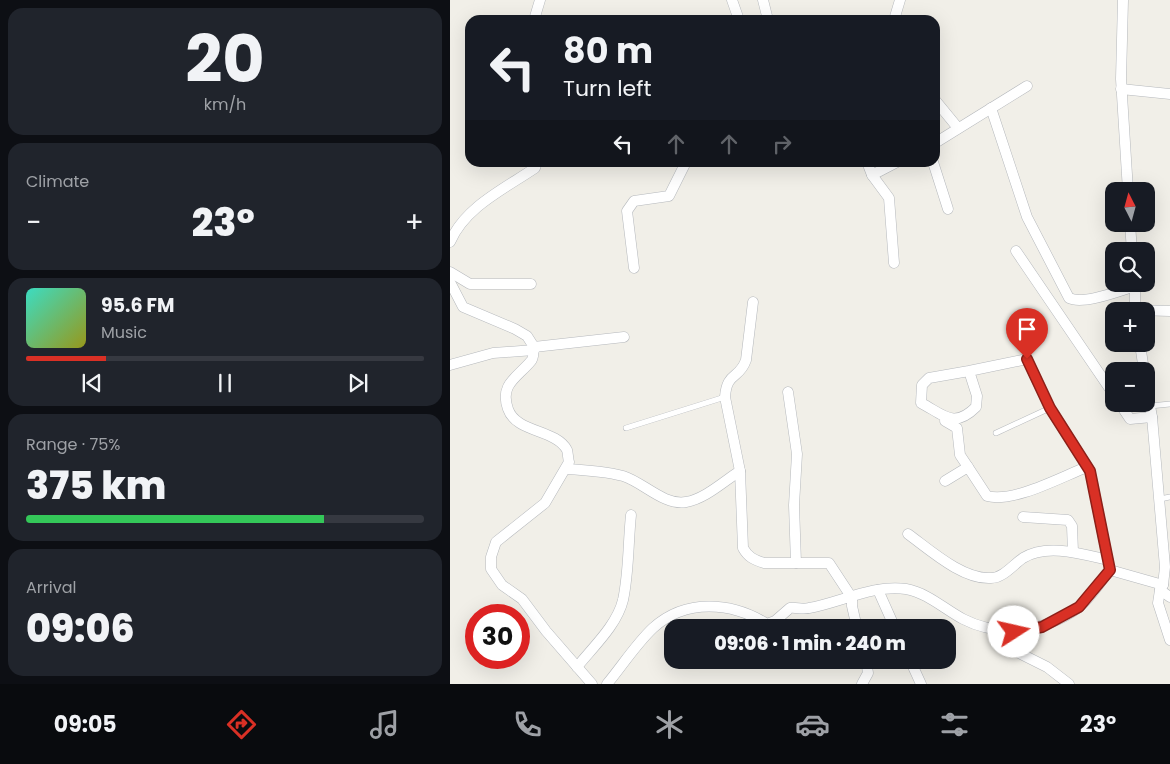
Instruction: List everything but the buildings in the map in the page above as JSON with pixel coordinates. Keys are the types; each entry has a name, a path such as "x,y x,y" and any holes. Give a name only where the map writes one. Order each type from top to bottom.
{"street":[{"path":"536,15 540,0"},
{"path":"732,0 737,15"},
{"path":"763,0 767,15"},
{"path":"896,15 900,0"},
{"path":"1123,0 1121,89 1127,182"},
{"path":"940,140 1027,86"},
{"path":"1121,89 1170,94"},
{"path":"940,106 958,128"},
{"path":"991,108 1028,217 1069,298 1075,301 1109,292"},
{"path":"450,242 455,230 467,214 535,167"},
{"path":"634,268 627,211 634,201 669,196 684,167"},
{"path":"869,167 872,175 889,198 894,264"},
{"path":"872,175 887,167"},
{"path":"935,167 948,209"},
{"path":"1016,251 1105,382"},
{"path":"450,272 470,284 531,284"},
{"path":"450,282 463,307 527,336 534,348 532,360 510,381 507,392 508,410 519,422 553,439 566,450 569,462 545,503 496,542 491,556 491,570 502,585 522,599 592,684"},
{"path":"753,302 746,360 743,370 730,378 726,385 725,397 740,471 743,548 747,555 764,563 830,563 852,598 855,619"},
{"path":"1155,311 1170,311"},
{"path":"450,365 493,353 624,337"},
{"path":"607,684 653,628 668,617 683,610 721,606 738,609 766,624 775,621 790,608 807,609 878,590 905,589 930,597 951,612 979,627 1014,632 1042,627 1079,607 1109,565 1090,471 1050,408 1027,359 929,378 922,384 921,403 952,420 962,419 967,416 976,407 977,396 969,371"},
{"path":"788,392 797,454 794,505 796,563"},
{"path":"923,411 955,425 960,456 987,496 994,498 1032,489 1087,467"},
{"path":"1125,412 1130,419 1151,412 1165,498 1165,567 1158,603 1170,640"},
{"path":"945,481 968,468"},
{"path":"566,469 594,471 625,477 672,501 684,503 700,496 740,471"},
{"path":"577,667 617,615 623,601 631,515"},
{"path":"1023,517 1068,520 1072,526 1073,552"},
{"path":"908,534 956,570 990,579 999,576 1032,553 1045,551 1073,552 1162,588 1170,597"},
{"path":"878,590 891,619"},
{"path":"1014,632 1016,648 1021,654 1047,666 1069,684"},
{"path":"862,684 868,673 867,669"},
{"path":"914,669 921,684"}],"lane":[{"path":"626,428 725,397"},
{"path":"1155,410 1170,404"},
{"path":"996,433 1050,408"}],"route":[{"path":"1014,632 1042,627 1079,607 1110,570 1090,471 1050,408 1027,359"}]}
